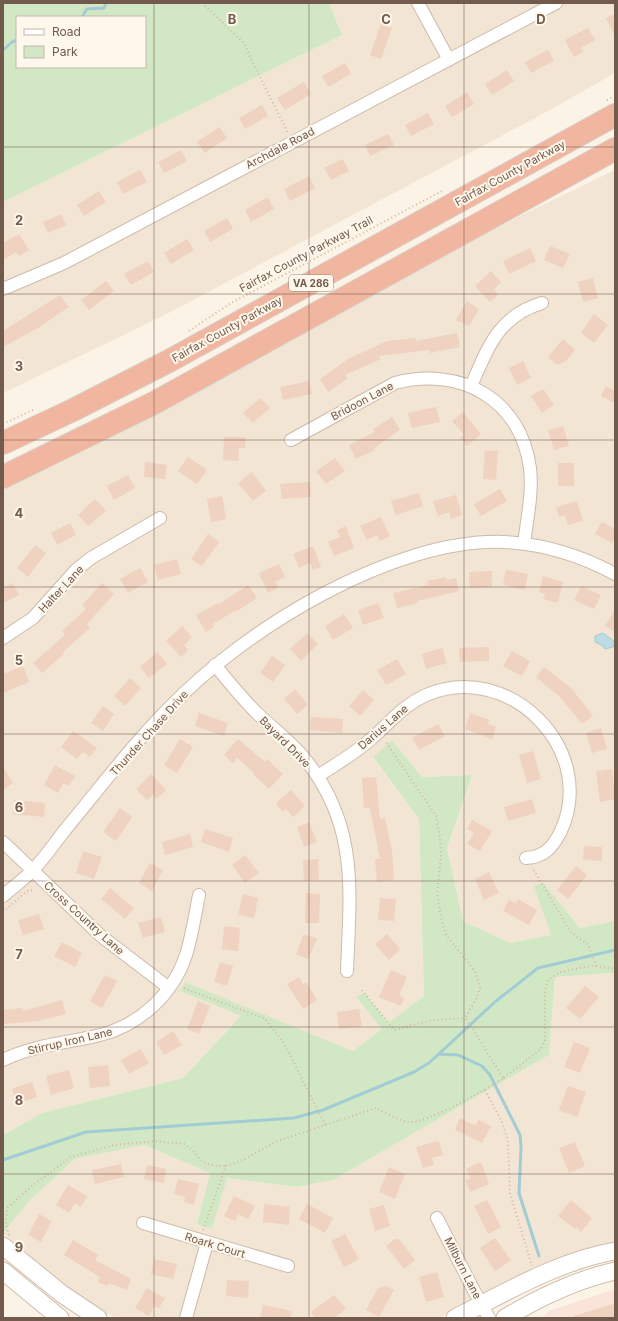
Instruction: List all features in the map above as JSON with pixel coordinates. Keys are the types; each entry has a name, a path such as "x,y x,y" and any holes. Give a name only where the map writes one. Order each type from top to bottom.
{"highway":[{"name":"Fairfax County Parkway","path":"3,443 80,407 169,361 609,109"},
{"name":"VA 286","path":"3,477 154,403 615,149"}],"main road":[{"path":"6,1241 62,1294 98,1318"},
{"path":"455,1318 486,1311 554,1269 587,1258 615,1251"},
{"path":"504,1318 533,1301 561,1288 615,1270"},
{"path":"3,1271 60,1318"}],"street":[{"path":"418,3 449,60"},
{"name":"Archdale Road","path":"3,290 64,263 556,3"},
{"path":"471,386 490,344 500,329 518,313 542,304"},
{"name":"Bridoon Lane","path":"292,440 396,383 412,378 430,377 459,382 471,386 487,395 501,407 513,421 524,443 530,468 531,482 524,544"},
{"name":"Halter Lane","path":"3,638 33,618 76,570 91,558 160,518"},
{"name":"Thunder Chase Drive","path":"3,896 32,871 170,706 215,665 275,621 310,601 351,580 387,566 452,546 480,543 524,544 552,548 575,555 615,574"},
{"name":"Bayard Drive","path":"215,665 258,714 305,759 318,776 338,817 348,854 350,878 347,971"},
{"name":"Darius Lane","path":"318,776 364,745 399,711 410,703 427,695 454,688 472,688 498,693 522,705 536,716 548,729 561,751 569,785 569,802 562,829 554,844 542,855 526,858"},
{"name":"Cross Country Lane","path":"3,842 101,936 169,988"},
{"name":"Stirrup Iron Lane","path":"3,1060 25,1051 101,1035 116,1030 145,1013 169,988 186,957 198,895"},
{"name":"Milburn Lane","path":"437,1218 486,1311"},
{"name":"Roark Court","path":"143,1223 288,1266"},
{"path":"186,1318 207,1243"}],"path":[{"path":"202,3 245,44 292,142"},
{"path":"609,109 615,96"},
{"name":"Fairfax County Parkway Trail","path":"186,333 231,303 449,187"},
{"path":"3,424 39,407"},
{"path":"378,732 436,816 440,838 441,857 437,893 440,917 446,935 475,971 480,988 477,997 465,1018"},
{"path":"526,858 570,931 588,944 592,951 596,966"},
{"path":"3,912 27,891 33,890"},
{"path":"6,1241 7,1208 32,1186 71,1157 114,1145 155,1141 176,1142 185,1144 204,1164 212,1166 226,1166 275,1142 376,1108 393,1117 409,1122 422,1121 492,1086 541,1049 545,1040 545,990 548,980 560,972 584,967 596,966 615,969"},
{"path":"184,988 265,1019 284,1043 326,1125"},
{"path":"362,990 394,1030 432,1020 465,1018"},
{"path":"465,1018 475,1030 490,1059 504,1078"},
{"path":"485,1090 502,1122 508,1141 510,1193 532,1268"},
{"path":"203,1231 226,1166"}],"shaded area":[{"path":"329,3 615,3 615,73 548,111 161,317 3,393 3,202 342,35"},
{"path":"615,170 615,921 580,928 543,882 535,887 552,935 510,943 463,921 447,848 472,775 422,777 392,740 373,758 419,819 424,996 388,1023 364,992 356,997 382,1029 353,1051 185,983 180,991 241,1016 183,1078 42,1113 3,1135 3,487 468,241"},
{"path":"615,973 615,1243 438,1318 116,1318 86,1301 43,1268 3,1233 30,1200 75,1159 144,1145 210,1173 197,1224 212,1229 226,1178 296,1187 333,1180 549,1055 555,977"},
{"path":"615,1289 615,1318 542,1318 549,1311"}],"green space":[{"path":"3,3 329,3 342,35 3,202"},
{"path":"392,740 422,777 472,775 447,848 463,921 510,943 551,935 534,886 543,882 580,928 615,921 615,973 555,977 549,1055 333,1180 296,1187 227,1178 212,1229 197,1224 210,1173 144,1145 75,1159 30,1200 3,1233 3,1135 42,1113 183,1078 241,1016 180,991 185,982 353,1051 382,1029 356,997 364,992 388,1023 424,996 419,819 373,757"}],"water":[{"path":"603,633 615,642 613,647 605,649 602,645 595,642 595,636"}],"building":[{"path":"615,14 615,37 606,18"},
{"path":"381,24 392,28 381,59 370,55"},
{"path":"588,28 595,40 581,48 583,52 574,57 565,40"},
{"path":"548,50 554,61 531,73 525,62"},
{"path":"345,63 351,74 328,87 322,76"},
{"path":"507,70 514,81 492,95 485,84"},
{"path":"304,82 311,94 285,110 277,98"},
{"path":"467,92 474,104 452,117 445,106"},
{"path":"262,105 268,116 245,129 239,118"},
{"path":"428,113 434,124 411,136 405,125"},
{"path":"219,127 227,138 205,153 197,142"},
{"path":"388,134 394,145 370,156 365,145"},
{"path":"181,150 187,161 164,173 158,162"},
{"path":"343,159 349,171 331,180 324,168"},
{"path":"140,170 147,182 123,194 117,182"},
{"path":"309,176 315,188 290,201 284,189"},
{"path":"99,191 106,202 84,216 77,205"},
{"path":"268,197 274,209 251,222 245,210"},
{"path":"61,214 66,225 48,233 43,222"},
{"path":"227,218 233,229 210,242 204,231"},
{"path":"19,234 29,250 19,256 16,252 3,260 3,243"},
{"path":"187,239 194,250 171,264 164,253"},
{"path":"550,246 570,254 563,268 544,260"},
{"path":"530,248 536,261 509,274 503,261"},
{"path":"148,261 154,272 131,285 124,274"},
{"path":"491,271 501,282 494,289 498,295 490,302 475,286"},
{"path":"593,278 598,298 583,302 578,282"},
{"path":"106,281 114,291 89,310 81,300"},
{"path":"60,295 69,307 38,328 3,347 3,331"},
{"path":"467,301 479,309 469,326 456,320"},
{"path":"594,314 608,325 594,343 581,333"},
{"path":"457,333 460,347 430,353 429,350 379,356 381,359 345,375 347,379 328,392 320,379 348,359 387,341 416,338 416,341"},
{"path":"563,339 575,350 566,361 557,365 548,357"},
{"path":"523,361 531,378 517,385 509,368"},
{"path":"309,381 312,394 283,400 280,387"},
{"path":"606,386 615,391 615,403 601,396"},
{"path":"541,390 544,390 554,405 542,413 531,396"},
{"path":"260,398 270,408 253,423 243,413"},
{"path":"436,407 440,422 412,428 408,413"},
{"path":"463,412 481,434 467,446 460,438 464,435 452,421"},
{"path":"392,417 400,430 374,448 375,450 356,459 349,445 375,432 373,429"},
{"path":"563,426 569,446 554,450 548,430"},
{"path":"224,437 246,437 245,448 239,448 238,461 223,460"},
{"path":"485,450 498,451 496,480 483,479"},
{"path":"188,457 207,470 197,484 178,471"},
{"path":"335,458 345,471 326,484 316,471"},
{"path":"145,462 167,465 165,479 144,477"},
{"path":"558,463 574,463 574,486 558,486"},
{"path":"252,472 266,491 253,501 238,483"},
{"path":"128,475 135,488 114,500 107,486"},
{"path":"310,482 311,497 282,499 280,484"},
{"path":"500,489 507,501 481,516 474,504"},
{"path":"419,493 423,506 396,515 391,501"},
{"path":"456,495 462,515 451,519 449,512 438,516 433,501"},
{"path":"222,496 226,519 211,522 207,499"},
{"path":"95,499 106,511 88,526 78,515"},
{"path":"577,501 583,521 568,525 565,515 559,517 556,507"},
{"path":"381,517 390,536 380,541 377,535 367,540 360,526"},
{"path":"602,522 615,529 615,537 612,543 595,534"},
{"path":"70,523 76,535 57,545 51,533"},
{"path":"346,526 354,548 334,556 328,542 340,537 337,530"},
{"path":"208,534 219,542 202,566 191,559"},
{"path":"35,545 46,553 28,577 17,568"},
{"path":"313,546 321,567 313,570 310,563 299,568 293,554"},
{"path":"177,559 181,574 158,580 154,565"},
{"path":"279,564 285,577 275,582 278,588 268,593 259,573"},
{"path":"140,568 148,582 128,593 120,579"},
{"path":"506,570 528,574 525,590 503,585"},
{"path":"492,571 492,587 470,588 469,572"},
{"path":"543,576 563,582 558,603 543,599 545,594 539,592"},
{"path":"446,577 447,580 456,578 459,591 417,601 418,603 397,608 393,593 428,585 427,581"},
{"path":"13,583 19,595 3,603 3,588"},
{"path":"102,583 114,594 87,624 90,628 42,673 33,663 65,635 62,631 86,609 82,605"},
{"path":"248,585 257,598 213,624 214,627 206,632 196,615 218,603 219,604"},
{"path":"581,586 601,595 594,609 574,600"},
{"path":"378,603 384,618 363,625 358,610"},
{"path":"615,610 615,632 605,626"},
{"path":"344,614 353,628 333,640 325,626"},
{"path":"182,626 192,637 184,645 188,650 181,657 166,641"},
{"path":"307,633 318,644 301,661 290,649"},
{"path":"489,647 489,661 460,662 459,648"},
{"path":"442,648 447,663 426,669 422,654"},
{"path":"512,651 530,661 522,676 503,666"},
{"path":"157,652 167,664 149,678 140,667"},
{"path":"272,656 285,665 273,682 260,673"},
{"path":"397,659 406,674 386,685 377,670"},
{"path":"23,666 29,682 3,693 3,674"},
{"path":"544,667 572,689 593,716 582,724 559,696 536,677"},
{"path":"130,678 141,688 125,706 114,696"},
{"path":"295,689 308,705 297,714 284,699"},
{"path":"363,690 374,700 360,716 349,706"},
{"path":"103,706 114,714 103,731 91,723"},
{"path":"199,713 228,723 224,736 195,726"},
{"path":"470,713 489,720 488,724 496,727 492,739 465,729"},
{"path":"311,717 343,719 342,733 310,730"},
{"path":"438,724 445,736 419,750 412,738"},
{"path":"601,728 607,749 592,753 586,733"},
{"path":"73,731 97,748 90,757 83,752 77,759 61,747"},
{"path":"180,739 193,747 177,773 164,765"},
{"path":"238,739 265,762 267,759 283,774 269,789 237,758 233,763 224,755"},
{"path":"533,751 541,779 527,783 519,755"},
{"path":"55,765 75,776 69,786 63,783 58,793 44,785"},
{"path":"3,767 13,783 3,790"},
{"path":"612,769 615,799 600,802 596,771"},
{"path":"151,774 166,790 157,799 153,795 147,800 136,789"},
{"path":"376,777 380,819 385,818 392,851 394,880 377,882 375,859 380,859 370,808 364,808 362,778"},
{"path":"291,790 305,806 293,817 286,809 283,812 277,805 277,802"},
{"path":"532,799 536,813 508,821 504,807"},
{"path":"14,800 45,803 44,817 13,814"},
{"path":"120,808 132,817 116,841 103,832"},
{"path":"472,820 492,831 480,851 467,844 474,833 467,829"},
{"path":"309,822 317,842 304,847 297,827"},
{"path":"205,829 233,838 229,852 201,842"},
{"path":"190,834 193,847 165,855 162,842"},
{"path":"584,846 602,847 602,861 583,860"},
{"path":"83,851 102,857 94,879 76,873"},
{"path":"245,855 259,873 245,883 232,865"},
{"path":"318,859 319,880 304,881 303,860"},
{"path":"150,863 163,870 152,891 139,883"},
{"path":"576,866 587,875 568,899 557,890"},
{"path":"489,872 499,893 484,900 475,879"},
{"path":"110,888 134,908 125,919 101,899"},
{"path":"306,893 320,894 319,923 305,923"},
{"path":"243,894 258,898 254,918 238,915"},
{"path":"380,898 396,899 394,921 378,920"},
{"path":"518,899 537,910 529,925 503,911 509,900 516,903"},
{"path":"39,914 44,929 23,935 18,920"},
{"path":"161,917 165,932 143,938 138,923"},
{"path":"224,926 240,928 238,951 222,949"},
{"path":"304,934 317,939 308,959 296,954"},
{"path":"387,934 400,949 389,960 375,944"},
{"path":"62,942 82,953 75,967 54,956"},
{"path":"220,962 233,966 227,986 214,982"},
{"path":"391,970 407,977 399,995 404,998 401,1006 379,997"},
{"path":"105,975 117,981 102,1008 90,1001"},
{"path":"299,977 303,984 306,982 317,1000 303,1009 287,984"},
{"path":"585,986 599,997 580,1019 566,1008"},
{"path":"62,1000 66,1014 38,1021 3,1024 3,1010 22,1008 23,1011"},
{"path":"198,1001 210,1006 199,1034 187,1029"},
{"path":"359,1009 362,1026 339,1029 337,1012"},
{"path":"173,1031 182,1045 164,1055 156,1042"},
{"path":"574,1042 590,1048 580,1073 564,1067"},
{"path":"141,1049 149,1063 129,1074 121,1060"},
{"path":"108,1065 110,1086 90,1088 88,1067"},
{"path":"69,1070 74,1088 51,1095 46,1076"},
{"path":"32,1082 37,1097 17,1104 12,1089"},
{"path":"568,1086 586,1092 577,1117 559,1110"},
{"path":"460,1118 476,1126 478,1120 491,1126 482,1143 455,1130"},
{"path":"439,1141 443,1155 432,1158 434,1165 423,1168 416,1147"},
{"path":"575,1142 585,1166 569,1173 559,1148"},
{"path":"481,1162 489,1184 470,1192 465,1180 470,1179 466,1169"},
{"path":"121,1164 124,1177 95,1184 92,1170"},
{"path":"147,1165 166,1169 164,1183 144,1179"},
{"path":"389,1167 405,1174 395,1199 379,1192"},
{"path":"178,1179 199,1184 194,1205 184,1202 185,1197 174,1194"},
{"path":"68,1185 87,1196 81,1207 75,1203 69,1213 56,1205"},
{"path":"234,1196 255,1206 248,1219 238,1214 235,1221 224,1216"},
{"path":"487,1200 501,1227 488,1234 474,1206"},
{"path":"571,1200 592,1218 581,1232 576,1227 575,1229 558,1216"},
{"path":"264,1204 290,1207 289,1225 263,1222"},
{"path":"307,1204 333,1218 325,1233 299,1219"},
{"path":"384,1205 390,1226 375,1231 369,1209"},
{"path":"39,1214 52,1221 41,1242 28,1235"},
{"path":"345,1234 359,1259 344,1267 331,1241"},
{"path":"495,1238 511,1260 495,1271 480,1248"},
{"path":"395,1239 399,1239 415,1260 404,1269 386,1246"},
{"path":"73,1240 98,1255 95,1260 131,1279 127,1290 109,1283 107,1286 98,1282 100,1277 64,1255"},
{"path":"154,1259 177,1264 173,1279 151,1274"},
{"path":"437,1272 444,1297 426,1302 419,1277"},
{"path":"227,1280 249,1281 248,1298 226,1296"},
{"path":"386,1286 394,1290 379,1317 366,1310 378,1288"},
{"path":"147,1288 165,1298 159,1308 154,1306 149,1316 135,1308"},
{"path":"334,1295 346,1309 334,1318 315,1318 311,1312"},
{"path":"615,1303 615,1318 574,1318 574,1316"},
{"path":"263,1305 292,1311 290,1318 260,1318"}],"waterway":[{"path":"83,16 87,9 104,8 106,3"},
{"path":"3,50 16,40"},
{"path":"3,1160 86,1132 294,1118 323,1110 414,1072 429,1063 496,1001 538,968 615,950"},
{"path":"439,1054 458,1055 482,1066 490,1075 520,1135 521,1147 519,1193 539,1256"}]}
